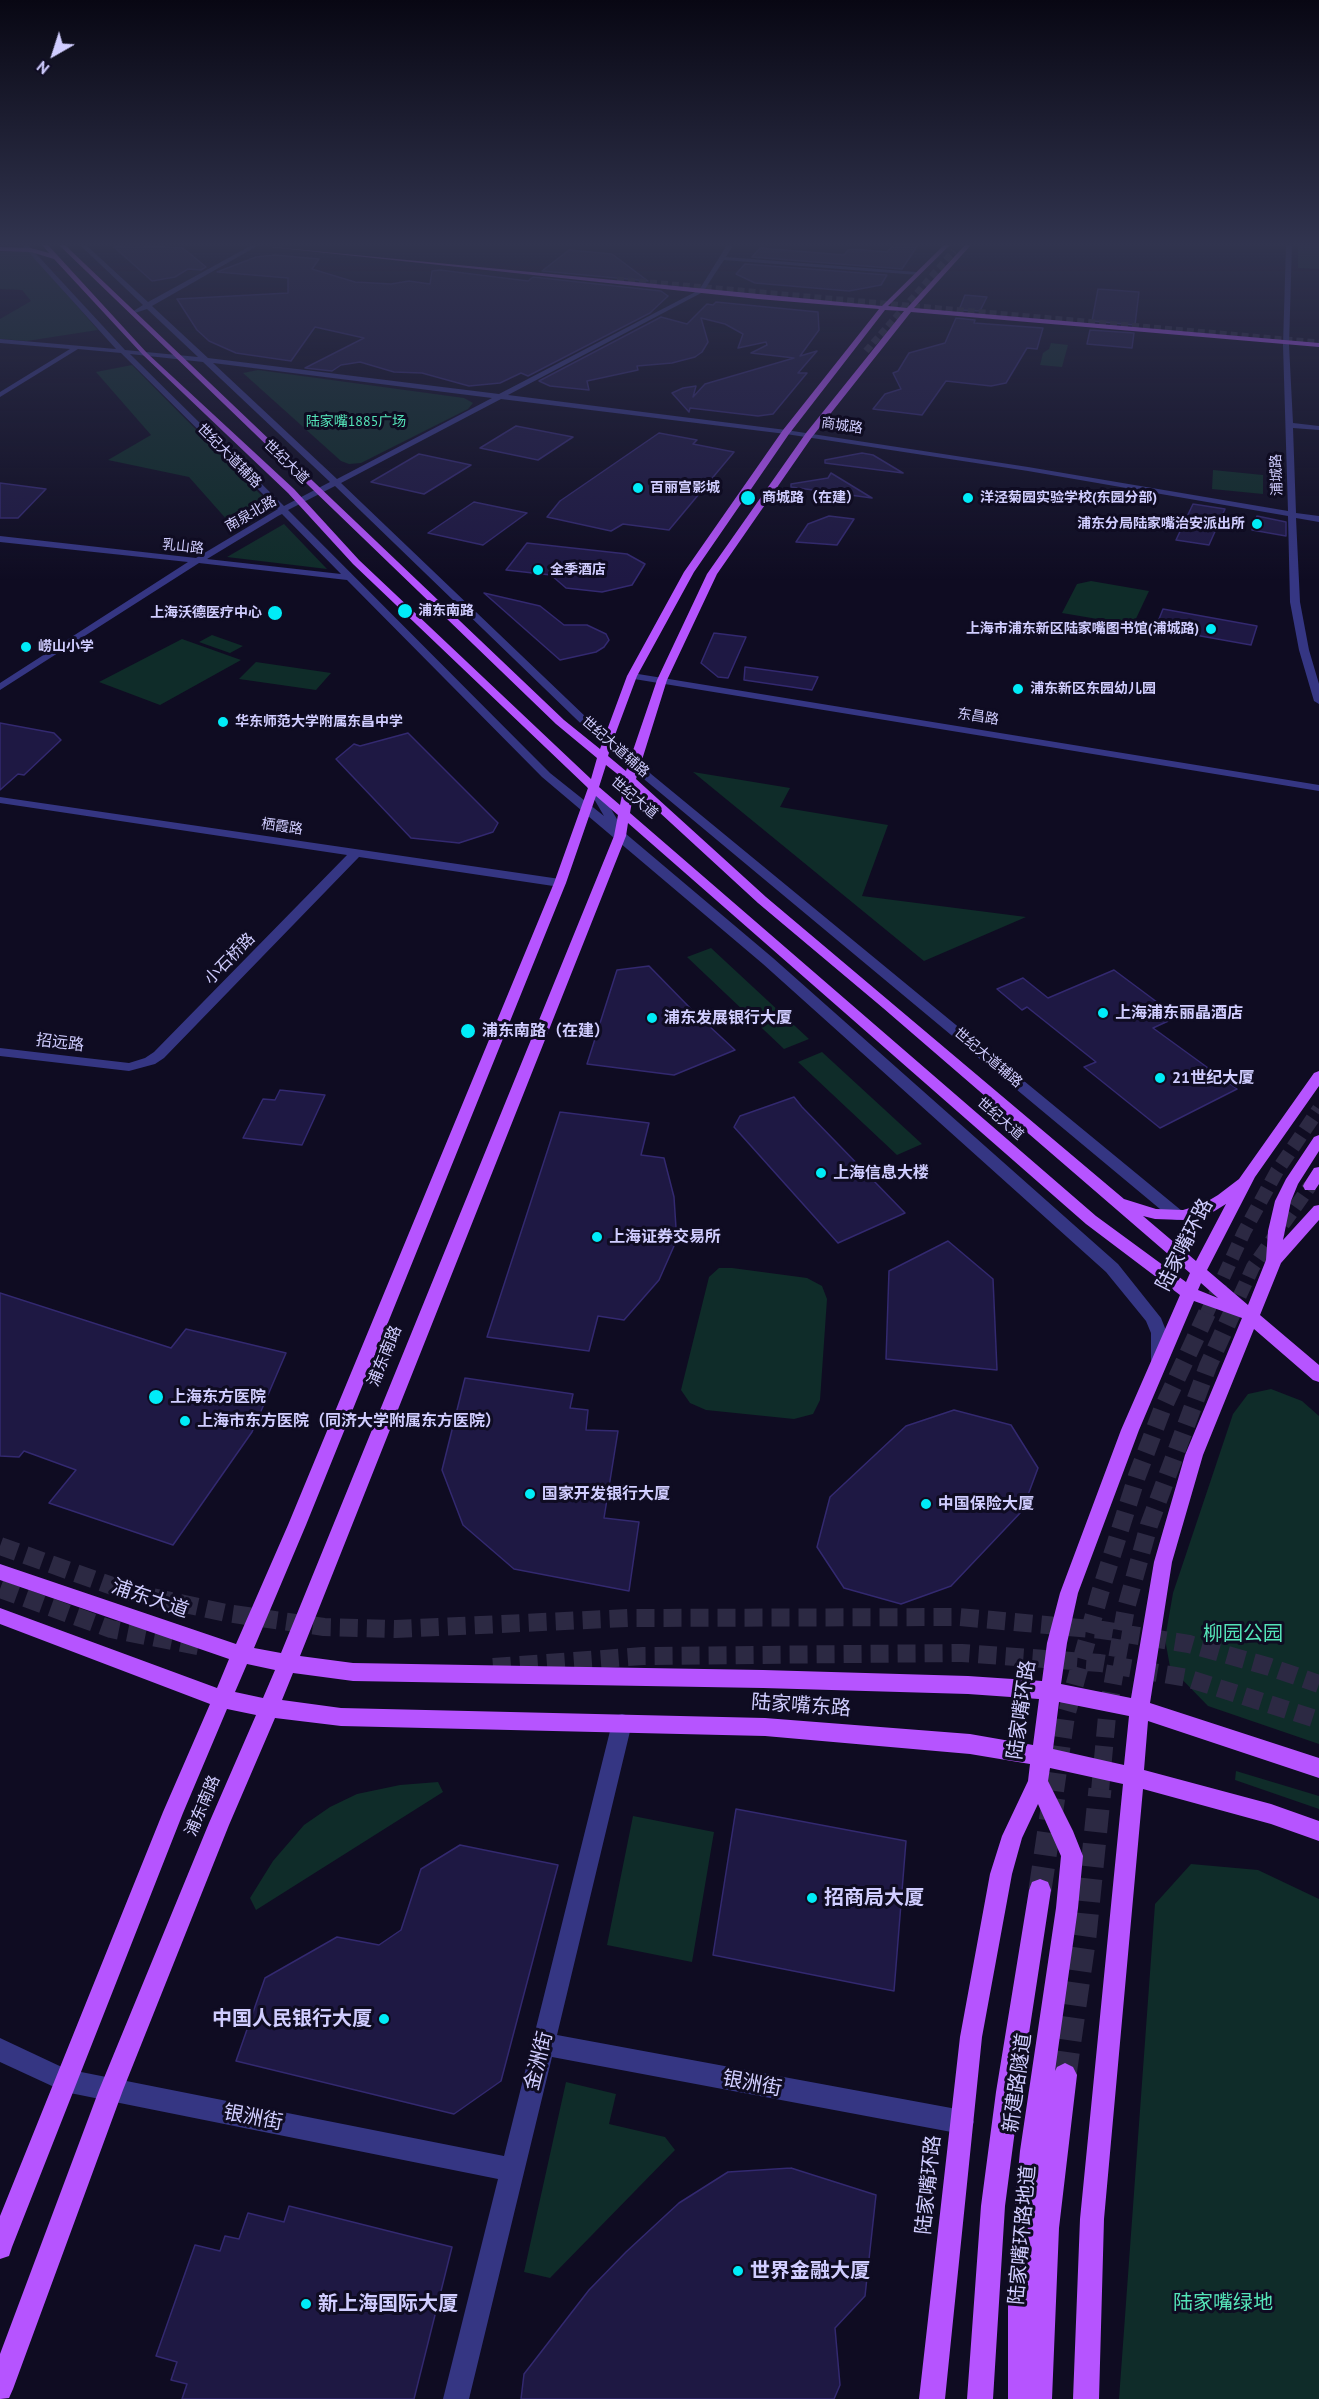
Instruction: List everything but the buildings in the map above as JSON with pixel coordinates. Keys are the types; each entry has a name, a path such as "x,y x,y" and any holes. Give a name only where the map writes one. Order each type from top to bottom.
{"main road":[{"name":"世纪大道","path":"148,357 300,501 356,562 593,787 1028,1166 1092,1220 1189,1293 1252,1316"},
{"name":"世纪大道","path":"179,357 560,722 631,780 762,900 1319,1375"},
{"name":"浦东南路","path":"0,2247 173,1812 364,1362 560,883 565,863 587,808 606,743 632,676 689,572 786,432 845,357"},
{"name":"浦东南路","path":"816,394 850,357"},
{"name":"浦东南路","path":"839,397 863,357"},
{"name":"浦东南路","path":"0,2389 111,2090 219,1823 269,1708 620,836 633,765 662,680 712,574 809,435 871,357"},
{"name":"陆家嘴环路","path":"932,2399 971,2037 1001,1874 1012,1836 1038,1782 1057,1643 1069,1593 1130,1430 1199,1271 1250,1175 1319,1076"},
{"path":"1086,2399 1092,2219 1124,1901 1139,1709 1143,1672 1163,1562 1186,1479 1274,1260 1276,1231 1283,1201 1319,1140"},
{"path":"1310,1186 1319,1172"},
{"path":"1113,1197 1141,1210 1177,1215 1208,1208 1234,1191 1250,1175"},
{"path":"1274,1260 1319,1210"},
{"name":"浦东大道","path":"0,1572 241,1654 286,1663"},
{"path":"0,1616 222,1699 269,1708"},
{"name":"陆家嘴东路","path":"286,1663 353,1672 786,1679 968,1685 1050,1691 1139,1709 1319,1768"},
{"name":"陆家嘴东路","path":"269,1708 341,1717 776,1728 970,1743 1042,1756 1134,1777 1271,1814 1319,1831"},
{"name":"新建路隧道","path":"1021,2399 1021,2279 1032,2151 1067,1908 1072,1856 1066,1838 1038,1782"},
{"path":"980,2399 993,2205 1008,2092 1040,1890"},
{"name":"陆家嘴环路地道","path":"1039,2399 1047,2228 1065,2075"}],"street":[{"path":"0,395 60,357"},
{"name":"世纪大道辅路","path":"128,357 546,775 768,961 1112,1268 1153,1318 1159,1333 1161,1349 1158,1366"},
{"name":"商城路","path":"179,357 809,435 1292,512 1319,519"},
{"name":"世纪大道辅路","path":"204,357 606,743 1177,1215"},
{"name":"南泉北路","path":"0,687 195,562 283,510 577,357"},
{"name":"浦城路","path":"1288,357 1294,602 1304,650 1319,701"},
{"path":"1290,425 1319,428"},
{"name":"乳山路","path":"0,539 348,577"},
{"path":"348,577 356,562"},
{"name":"东昌路","path":"632,676 1319,788"},
{"name":"世纪大道辅路","path":"593,787 620,836"},
{"name":"栖霞路","path":"0,800 560,883"},
{"name":"小石桥路","path":"116,1066 141,1064 159,1055 356,853"},
{"name":"招远路","path":"0,1052 116,1066"},
{"name":"金洲街","path":"456,2399 622,1723"},
{"name":"银洲街","path":"543,2044 962,2122"},
{"name":"银洲街","path":"0,2050 65,2080 512,2170"}],"green space":[{"path":"1042,357 1065,357 1062,367 1040,365"},
{"path":"132,365 268,502 265,512 236,530 189,477 108,460 151,435 96,372"},
{"name":"陆家嘴1885广场","path":"258,370 464,398 473,403 468,409 361,463 349,464 341,461 243,373"},
{"path":"1213,470 1263,475 1263,494 1212,489"},
{"path":"284,524 327,569 227,557"},
{"path":"1091,581 1149,591 1133,625 1062,613 1077,584"},
{"path":"212,635 243,646 230,653 199,642"},
{"path":"182,639 241,660 160,705 99,682"},
{"path":"256,662 331,673 316,690 239,679"},
{"path":"693,772 790,788 780,807 888,825 862,896 1026,917 924,961"},
{"path":"711,948 809,1039 784,1049 687,957"},
{"path":"822,1052 922,1144 897,1155 798,1062"},
{"path":"719,1268 807,1278 822,1286 827,1299 820,1400 813,1414 794,1419 706,1410 690,1403 681,1390 709,1277"},
{"name":"柳园公园","path":"1271,1389 1302,1401 1319,1416 1319,1744 1208,1706 1170,1667 1165,1639 1173,1593 1233,1414 1248,1394"},
{"path":"1236,1771 1319,1796 1319,1809 1235,1780"},
{"path":"438,1782 443,1792 256,1910 250,1898 273,1861 304,1825 330,1807 357,1794 400,1785"},
{"path":"633,1816 714,1832 692,1962 607,1945"},
{"name":"陆家嘴绿地","path":"1191,1864 1258,1870 1319,1899 1319,2399 1119,2399 1155,1904"},
{"path":"566,2082 616,2094 609,2124 665,2137 675,2150 550,2278 524,2272"}],"tunnel":[{"path":"1206,1315 1244,1232 1277,1171 1319,1109"},
{"path":"1231,1315 1253,1267 1310,1186"},
{"path":"1090,1629 1137,1476 1162,1410 1207,1313"},
{"path":"1122,1633 1126,1608 1149,1525 1208,1366 1232,1313"},
{"path":"0,1546 129,1592 226,1613 324,1627 395,1629 628,1618 959,1617 1090,1629"},
{"path":"0,1589 111,1629 207,1648"},
{"path":"1081,1662 1090,1629"},
{"path":"1090,1629 1122,1633"},
{"path":"1116,1666 1122,1633"},
{"path":"1122,1633 1189,1644 1270,1667 1319,1684"},
{"path":"493,1667 643,1656 962,1653 1081,1662"},
{"path":"1055,1791 1066,1716 1081,1662"},
{"path":"1081,1662 1116,1666"},
{"path":"1100,1791 1107,1716 1116,1666"},
{"path":"1116,1666 1187,1678 1319,1720"},
{"path":"1040,1890 1055,1789"},
{"path":"1065,2075 1085,1936 1100,1789"}],"place":[{"name":"百丽宫影城","path":"638,488"},
{"name":"商城路（在建）","path":"748,498"},
{"name":"洋泾菊园实验学校(东园分部)","path":"968,498"},
{"name":"浦东分局陆家嘴治安派出所","path":"1257,524"},
{"name":"全季酒店","path":"538,570"},
{"name":"浦东南路","path":"405,611"},
{"name":"上海沃德医疗中心","path":"275,613"},
{"name":"上海市浦东新区陆家嘴图书馆(浦城路)","path":"1211,629"},
{"name":"崂山小学","path":"26,647"},
{"name":"浦东新区东园幼儿园","path":"1018,689"},
{"name":"华东师范大学附属东昌中学","path":"223,722"},
{"name":"上海浦东丽晶酒店","path":"1103,1013"},
{"name":"浦东发展银行大厦","path":"652,1018"},
{"name":"浦东南路（在建）","path":"468,1031"},
{"name":"21世纪大厦","path":"1160,1078"},
{"name":"上海信息大楼","path":"821,1173"},
{"name":"上海证券交易所","path":"597,1237"},
{"name":"上海东方医院","path":"156,1397"},
{"name":"上海市东方医院（同济大学附属东方医院）","path":"185,1421"},
{"name":"国家开发银行大厦","path":"530,1494"},
{"name":"中国保险大厦","path":"926,1504"},
{"name":"招商局大厦","path":"812,1898"},
{"name":"中国人民银行大厦","path":"384,2019"},
{"name":"世界金融大厦","path":"738,2271"},
{"name":"新上海国际大厦","path":"306,2304"}]}
